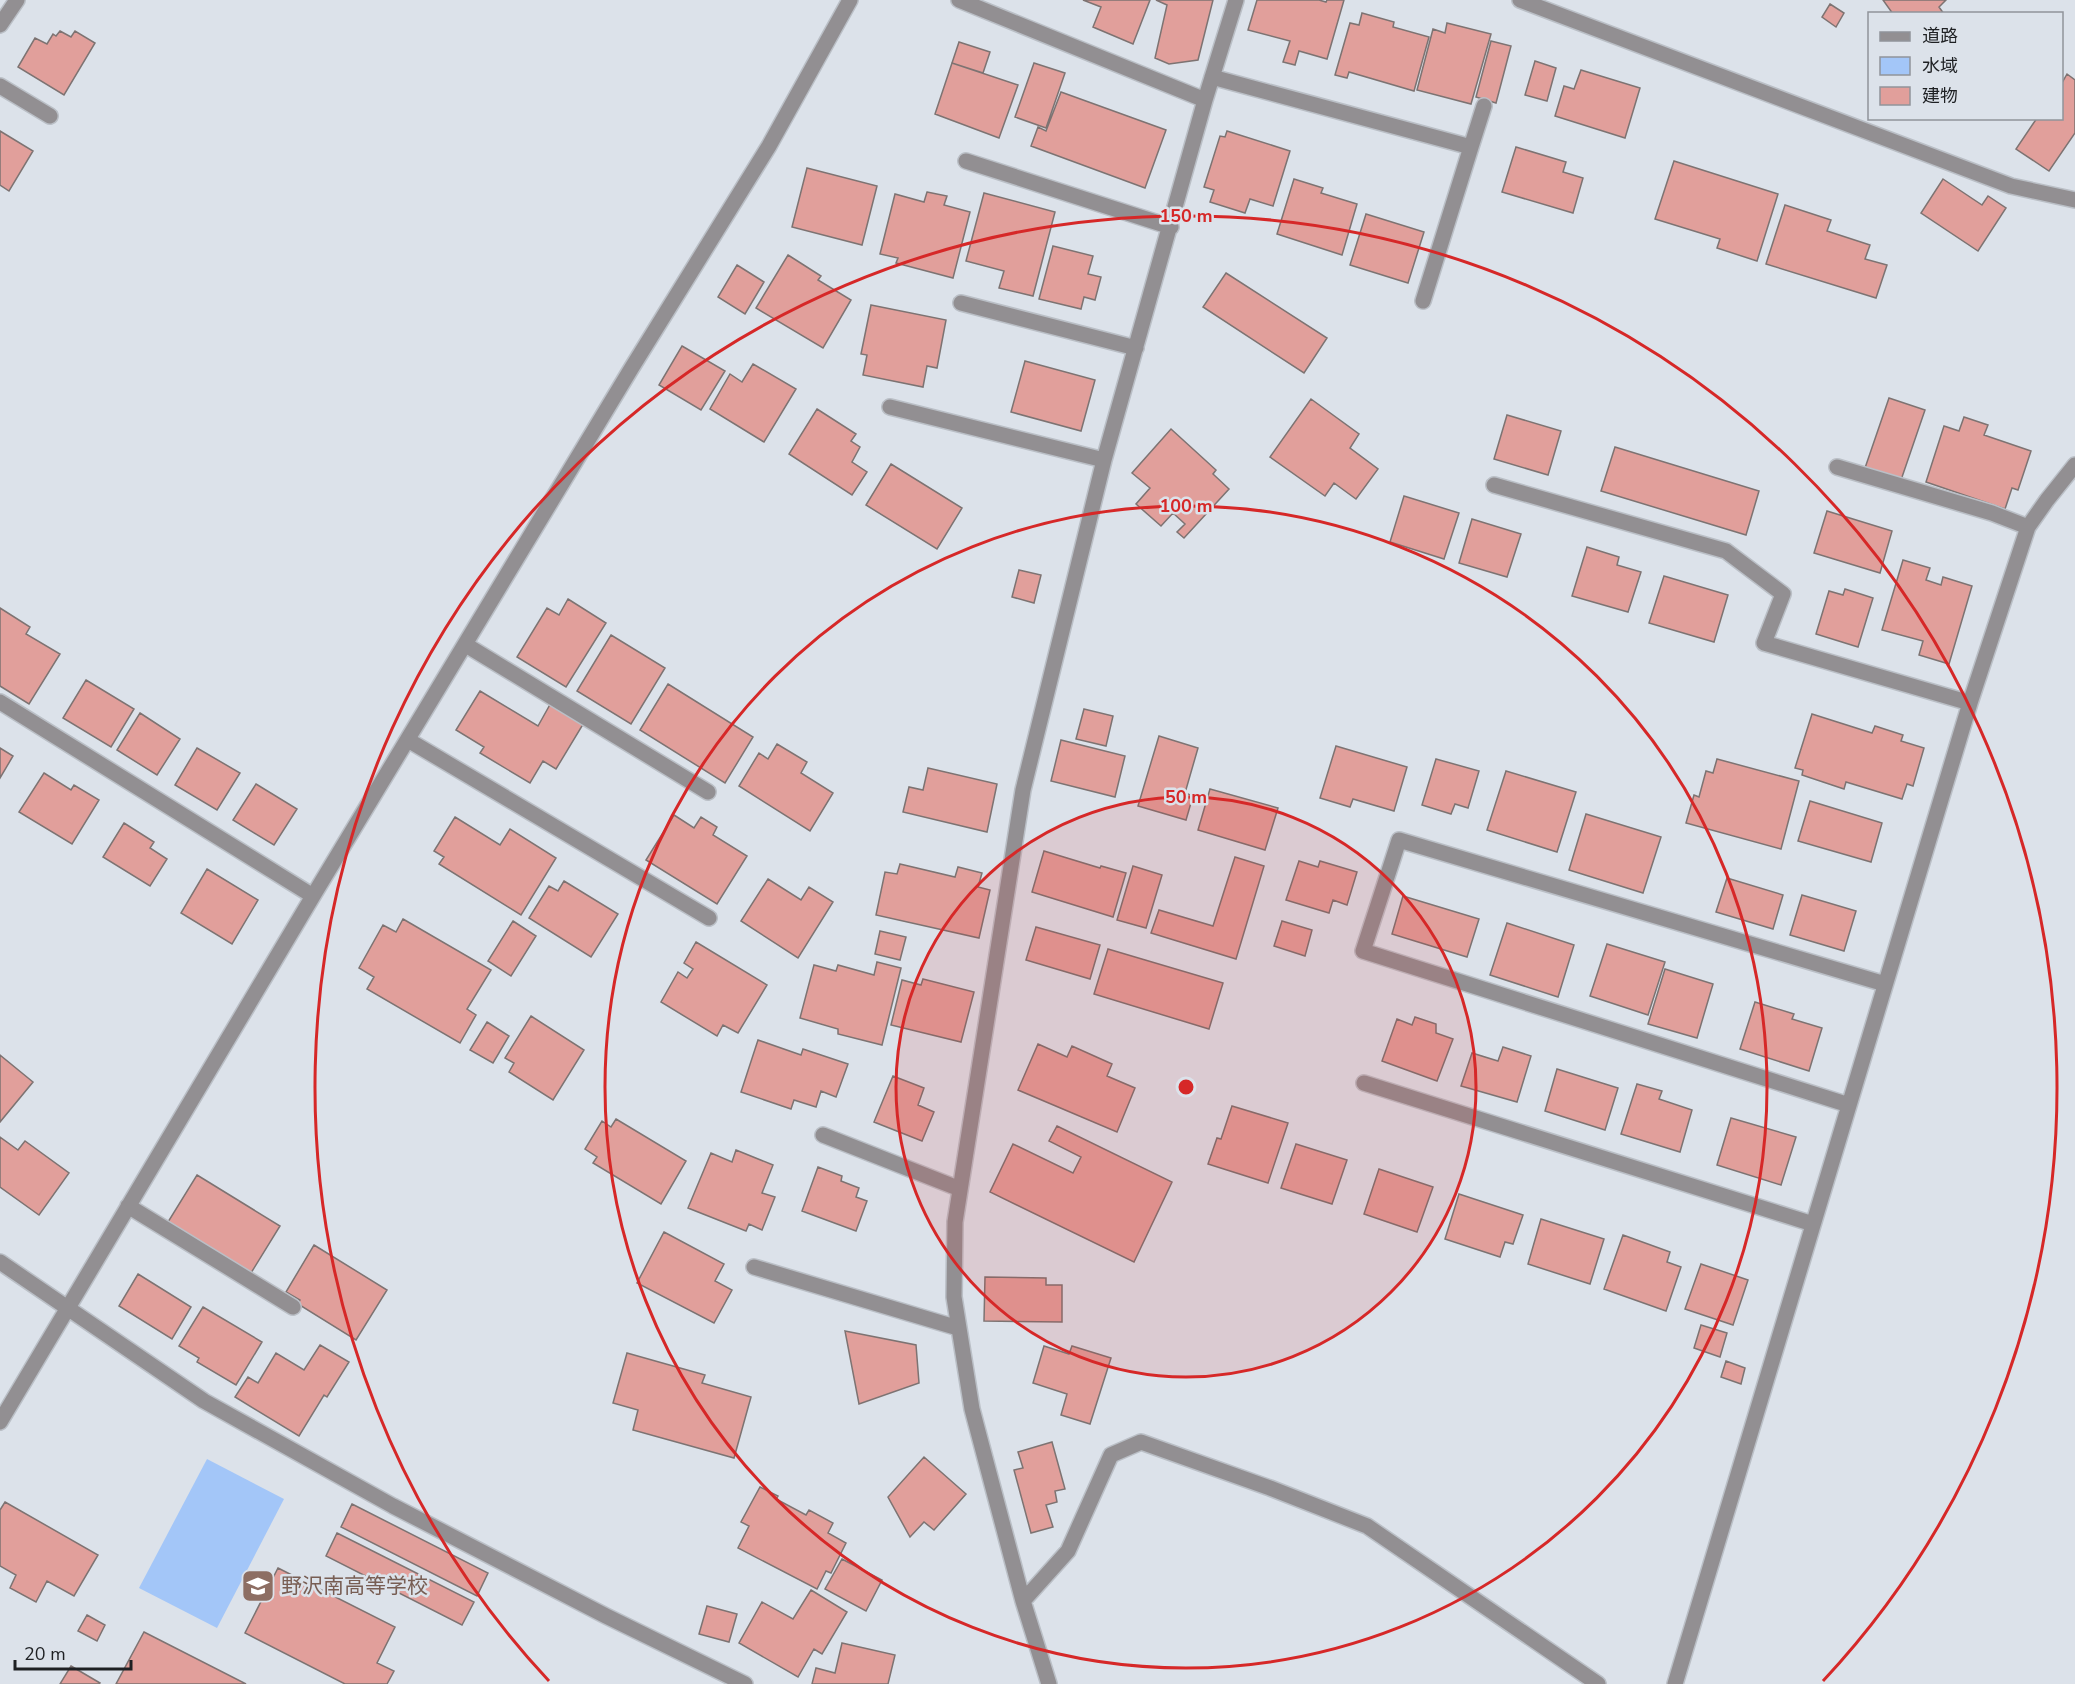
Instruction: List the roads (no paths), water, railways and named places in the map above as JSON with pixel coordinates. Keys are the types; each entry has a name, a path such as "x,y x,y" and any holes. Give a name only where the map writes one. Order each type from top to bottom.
{"street":[{"path":"0,25 17,0"},
{"path":"0,1422 313,896 631,369 769,146 850,0"},
{"path":"960,0 1205,100"},
{"path":"1049,1684 1023,1601 972,1409 954,1297 955,1222 1023,790 1104,460 1205,100 1236,0"},
{"path":"1521,0 1556,5 2011,186 2075,200"},
{"path":"1212,77 1471,147"},
{"path":"0,86 50,116"},
{"path":"1423,301 1484,106"},
{"path":"966,161 1171,226"},
{"path":"961,303 1136,348"},
{"path":"890,407 1104,460"},
{"path":"1675,1684 1970,703 2028,527 2075,465"},
{"path":"1837,467 1992,513 2028,527"},
{"path":"1494,485 1726,551 1783,594 1764,643 1970,703"},
{"path":"466,645 708,792"},
{"path":"0,702 313,896"},
{"path":"408,740 709,918"},
{"path":"1849,1105 1363,951 1399,840 1885,984"},
{"path":"1365,1083 1813,1224"},
{"path":"823,1135 960,1189"},
{"path":"128,1206 293,1307"},
{"path":"0,1262 204,1401 393,1506 606,1616 745,1684"},
{"path":"754,1267 958,1328"},
{"path":"1023,1601 1068,1551 1111,1455 1141,1442 1270,1488 1367,1526 1598,1684"}],"water":[{"path":"207,1459 284,1499 217,1628 139,1588"}],"place":[{"name":"野沢南高等学校","path":"258,1586"}]}
